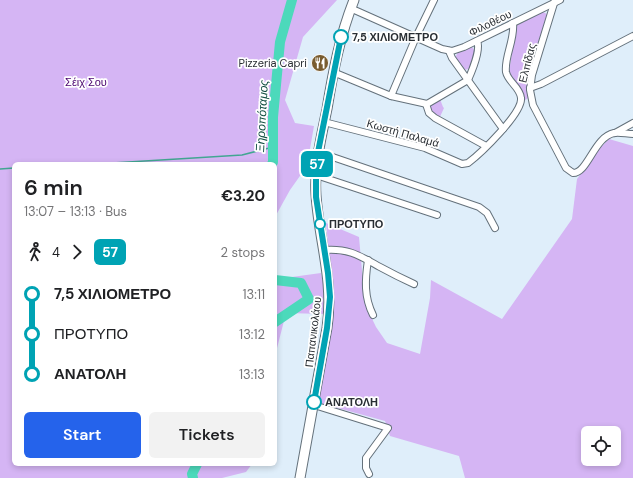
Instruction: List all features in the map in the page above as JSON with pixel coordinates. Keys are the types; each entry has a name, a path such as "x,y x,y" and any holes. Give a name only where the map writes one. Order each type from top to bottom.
{"main road":[{"name":"Παπανικολάου","path":"300,478 314,405 330,306 329,284 316,197 318,152 339,45 352,4"}],"street":[{"path":"391,96 416,37 434,0"},
{"name":"Φιλοθέου","path":"449,51 458,50 557,1"},
{"name":"Ελπίδας","path":"557,1 532,75 530,88 534,107 566,167 570,172 575,174 580,171 602,141 615,133"},
{"path":"352,4 416,37 449,51 452,58 503,129"},
{"name":"Κωστή Παλαμά","path":"324,122 429,149 462,164 468,164 503,129 521,105 521,96 506,71 513,34 513,23"},
{"path":"530,88 541,84 633,36"},
{"path":"333,72 391,96 426,104 434,101 468,80 478,51 479,45 477,41"},
{"path":"426,104 429,113 435,118 486,146"},
{"path":"633,124 633,133 615,133 633,124"},
{"path":"318,152 479,207 487,213 495,228"},
{"path":"316,174 437,215"},
{"path":"324,250 339,249 360,255 414,284"},
{"path":"368,260 365,284 369,306 373,315"},
{"path":"314,405 388,428 366,458 366,468 369,474"}],"green space":[{"name":"Σέιχ Σου","path":"0,0 337,0 303,37 285,100 295,123 314,126 307,166 290,190 277,213 277,162 12,162 12,466 250,466 246,472 222,478 0,478"},
{"path":"543,12 547,14 528,77 528,98 524,101 522,94 509,72 516,25"},
{"path":"472,47 475,51 469,69 464,70 455,58 458,52"},
{"path":"440,99 444,108 439,119 431,114 430,104"},
{"path":"609,139 633,146 633,478 465,478 459,456 390,436 385,421 316,402 334,307 326,223 359,237 365,304 376,327 387,343 420,354 430,298 431,280 502,319 572,219 577,179 598,150"},
{"path":"321,273 325,292 323,314 286,313 277,348 277,279"}],"waterway":[{"name":"Ξηροπόταμος","path":"273,162 273,117 280,42 292,0"},
{"path":"128,162 242,155 273,147"},
{"path":"0,169 12,168"},
{"name":"Ξηροπόταμος","path":"277,280 301,283 309,299 277,321"},
{"name":"Ξηροπόταμος","path":"193,478 192,474 196,466"}],"bus line":[{"name":"57","path":"314,402 327,328 330,297 328,273 316,197 316,174 318,152 341,37"}],"place":[{"name":"7,5 ΧΙΛΙΟΜΕΤΡΟ","path":"341,37"},
{"name":"Pizzeria Capri","path":"320,63"},
{"name":"ΠΡΟΤΥΠΟ","path":"320,224"},
{"name":"ΑΝΑΤΟΛΗ","path":"314,402"}]}
